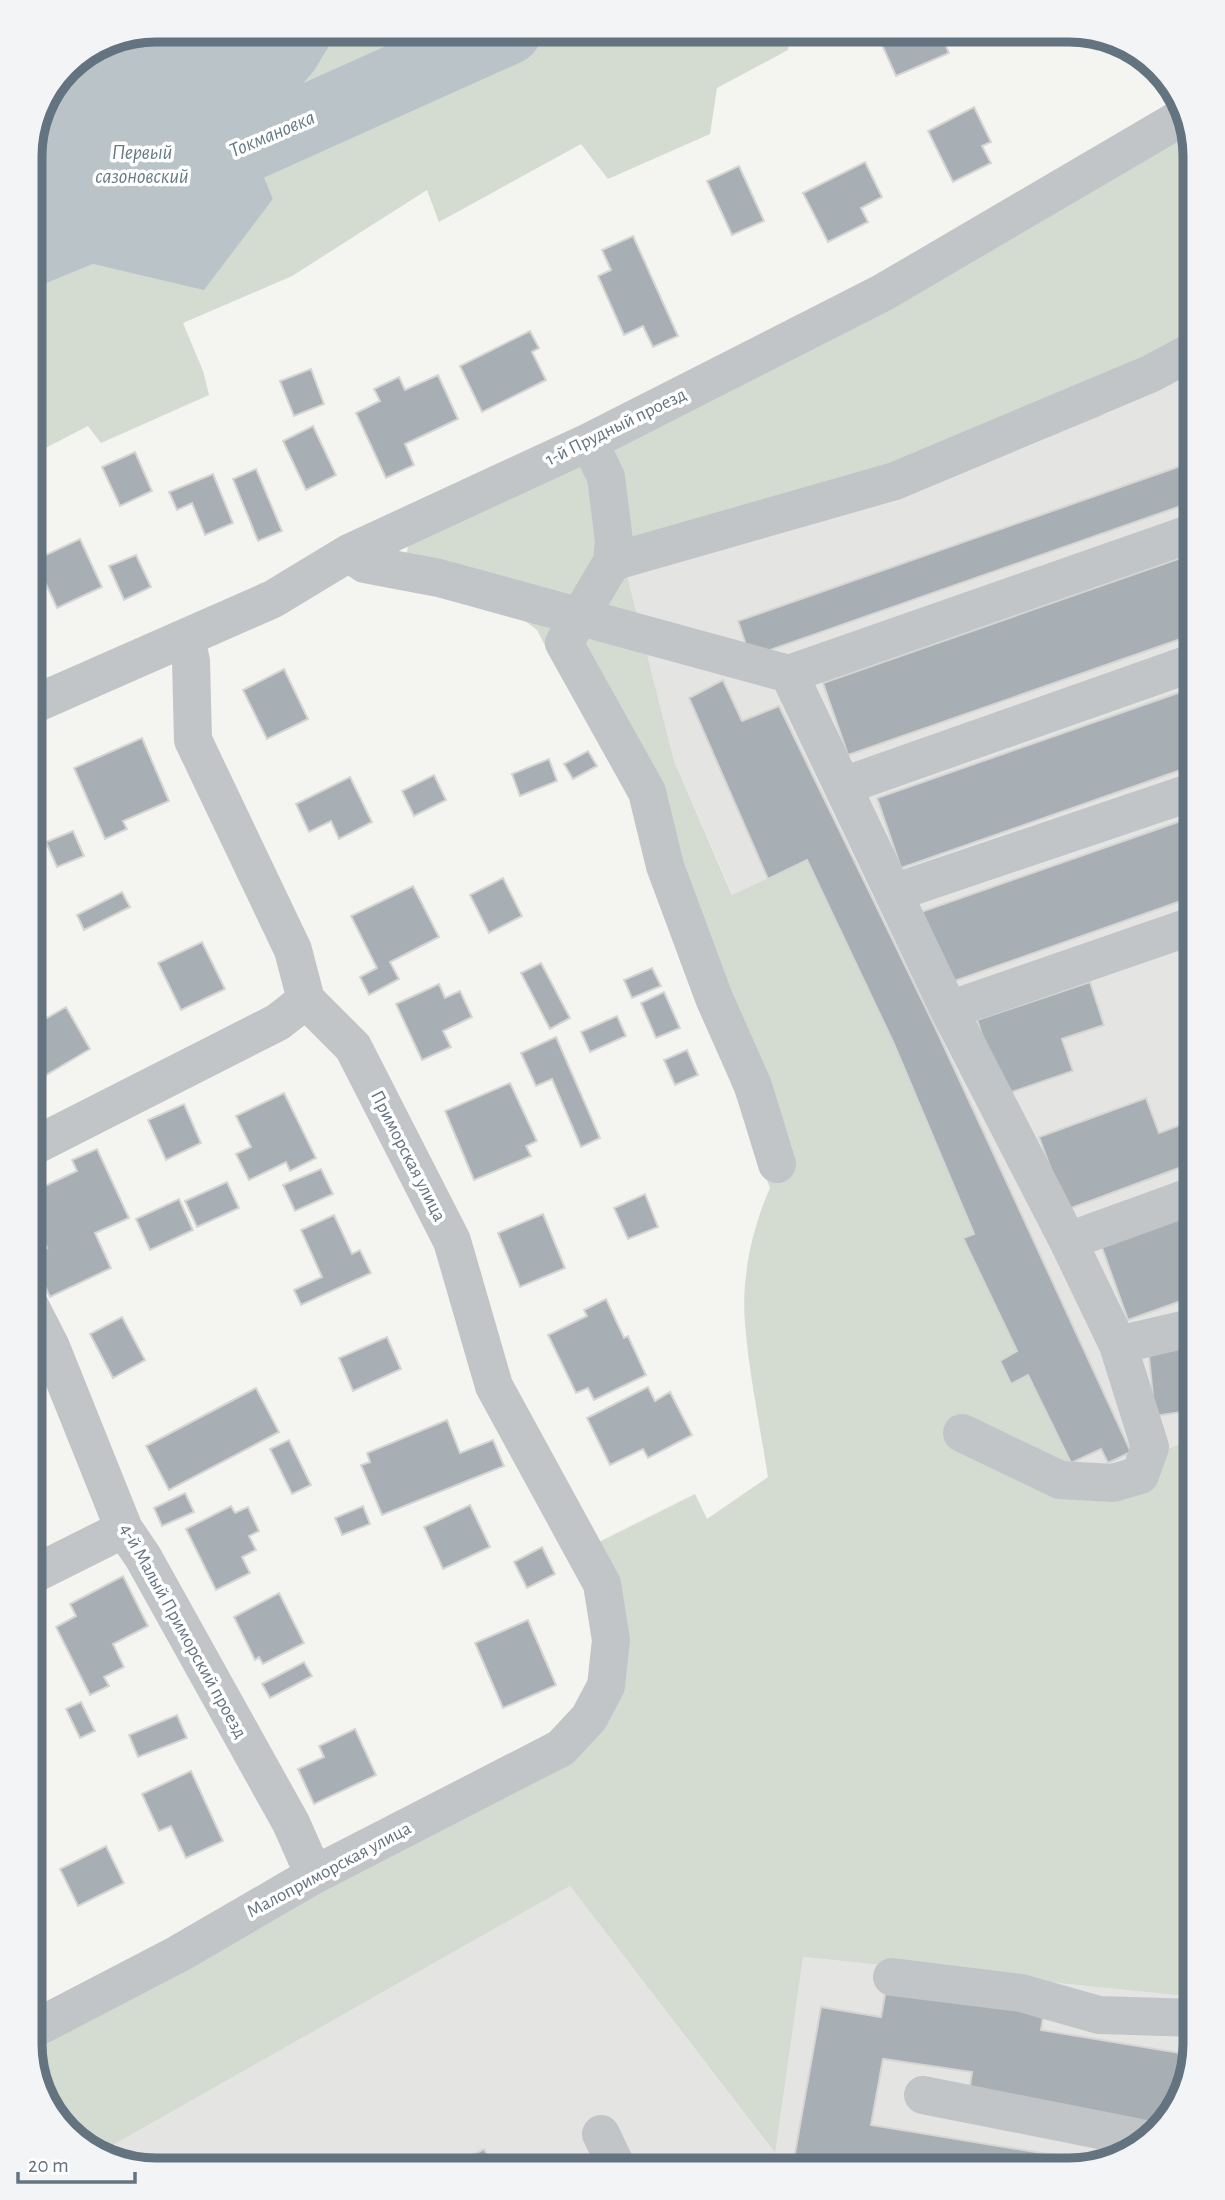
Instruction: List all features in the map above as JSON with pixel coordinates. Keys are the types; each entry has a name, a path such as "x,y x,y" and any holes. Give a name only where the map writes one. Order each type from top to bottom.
{"street":[{"name":"1-й Прудный проезд","path":"42,701 273,599 349,553 589,442 882,293 1177,120"},
{"path":"612,562 895,481 1150,374 1183,356"},
{"path":"589,442 606,477 614,541 612,562 564,643 647,792 665,866 714,998 754,1086 777,1164"},
{"path":"349,553 365,564 439,578 789,674 1183,536"},
{"path":"42,1141 278,1021 306,1000 293,950 193,740 191,661 186,638"},
{"path":"843,786 1183,666"},
{"path":"789,674 949,1010 1068,1241 1118,1345 1150,1447 1140,1475 1114,1483 1060,1480 962,1433"},
{"path":"893,893 1183,795"},
{"path":"949,1010 1183,929"},
{"name":"Приморская улица","path":"306,1000 353,1047 452,1241 494,1386 602,1584 611,1640 606,1686"},
{"path":"1068,1241 1183,1199"},
{"name":"4-й Малый Приморский проезд","path":"42,1329 124,1529 143,1557 291,1823 314,1875"},
{"path":"1118,1345 1183,1329"},
{"path":"42,1570 124,1529"},
{"name":"Малоприморская улица","path":"42,2025 178,1954 314,1875 561,1748 589,1718 606,1686"},
{"path":"892,1977 1021,1993 1099,2015 1183,2018"},
{"path":"923,2095 1135,2137"},
{"path":"601,2134 612,2158"}],"shaded area":[{"path":"332,42 789,42 788,50 717,88 710,134 608,179 581,144 439,222 427,190 292,276 183,323 203,371 209,395 101,443 88,426 42,450 42,285 93,264 204,289 273,199 251,145 314,71"},
{"path":"1182,140 1183,371 1099,417 882,503 626,571 674,761 732,895 807,860 894,1044 974,1234 964,1239 1017,1351 1000,1361 1010,1384 1028,1375 1080,1483 1183,1443 1183,1996 803,1957 775,2153 570,1886 109,2147 81,2130 61,2107 46,2073 42,2037 600,1732 597,1543 695,1494 707,1519 768,1477 749,1361 744,1306 749,1254 770,1188 640,837 624,775 537,630 512,611 406,560 409,538 888,306"},
{"path":"1183,368 1183,1443 1080,1483 1028,1376 1011,1384 1000,1361 1016,1352 963,1238 974,1234 807,860 733,896 674,761 626,571"},
{"path":"570,1886 774,2152 803,1957 1183,1996 1182,2059 1179,2073 1164,2107 1144,2130 1132,2139 1098,2154 1084,2157 149,2158 109,2147"}],"water":[{"name":"Первый сазоновский","path":"332,42 314,71 251,145 273,199 204,290 93,264 42,285 42,149 51,112 75,75 112,51 134,44"}],"building":[{"path":"881,42 944,42 949,53 896,76"},
{"path":"974,107 991,142 982,146 991,163 953,182 928,131"},
{"path":"865,162 882,197 861,208 868,222 828,242 803,193"},
{"path":"739,166 764,221 732,235 707,181"},
{"path":"633,236 678,336 653,347 643,326 624,335 598,276 611,270 602,250"},
{"path":"530,331 539,348 532,352 546,380 482,412 460,366"},
{"path":"311,369 324,404 294,416 280,381"},
{"path":"438,375 458,419 405,444 414,465 386,478 356,413 380,401 374,389 399,377 405,390"},
{"path":"313,426 336,475 306,490 283,441"},
{"path":"135,452 152,491 120,506 102,467"},
{"path":"1183,465 1183,505 750,657 738,621"},
{"path":"256,469 282,531 258,541 233,479"},
{"path":"213,474 233,523 205,535 192,503 177,510 169,492"},
{"path":"80,539 102,587 57,608 42,575 42,557"},
{"path":"136,555 151,587 124,600 109,566"},
{"path":"1183,557 1183,638 848,755 823,683"},
{"path":"284,669 308,719 267,739 243,690"},
{"path":"723,680 742,721 779,706 935,1027 1131,1452 1108,1463 1101,1449 1071,1463 1028,1375 1011,1384 1000,1361 1017,1351 963,1238 974,1234 894,1044 807,860 768,879 689,698"},
{"path":"1183,691 1183,769 901,868 877,798"},
{"path":"142,738 169,801 123,821 127,829 105,839 74,768"},
{"path":"588,751 597,766 573,779 564,764"},
{"path":"549,759 557,781 520,796 512,774"},
{"path":"434,775 446,800 414,816 402,791"},
{"path":"350,777 372,822 339,839 331,821 309,832 296,804"},
{"path":"1183,820 1183,900 946,984 921,912"},
{"path":"73,831 84,856 57,867 46,842"},
{"path":"503,878 522,916 489,933 470,895"},
{"path":"413,886 439,937 390,962 399,979 369,995 360,977 377,968 351,916"},
{"path":"122,892 130,907 84,930 77,915"},
{"path":"202,942 225,989 181,1010 158,963"},
{"path":"541,963 570,1018 550,1029 521,973"},
{"path":"652,968 661,986 632,998 624,980"},
{"path":"1090,982 1104,1025 1062,1039 1073,1071 1003,1095 977,1020"},
{"path":"439,984 445,998 460,991 472,1017 443,1031 451,1047 422,1060 396,1004"},
{"path":"664,992 680,1028 656,1038 641,1003"},
{"path":"66,1007 90,1049 46,1075 42,1068 42,1010 47,1018"},
{"path":"617,1016 626,1036 590,1052 581,1032"},
{"path":"556,1037 600,1138 581,1147 552,1079 536,1086 521,1053"},
{"path":"687,1050 698,1075 675,1085 664,1060"},
{"path":"510,1083 537,1141 526,1146 531,1156 474,1180 445,1111"},
{"path":"284,1093 316,1158 290,1171 286,1162 249,1180 236,1154 251,1147 236,1116"},
{"path":"1146,1098 1159,1133 1183,1124 1183,1166 1066,1210 1039,1137"},
{"path":"184,1104 201,1143 166,1160 148,1120"},
{"path":"97,1149 129,1218 95,1233 111,1268 50,1297 42,1280 42,1250 47,1248 42,1237 42,1187 77,1171 72,1160"},
{"path":"321,1169 333,1194 295,1211 283,1185"},
{"path":"227,1182 239,1208 197,1227 185,1201"},
{"path":"645,1194 658,1227 628,1239 614,1208"},
{"path":"179,1199 193,1230 150,1250 136,1219"},
{"path":"543,1214 565,1268 520,1287 498,1233"},
{"path":"334,1215 352,1254 360,1250 371,1273 301,1305 294,1290 322,1277 301,1230"},
{"path":"1183,1216 1183,1300 1128,1320 1101,1245"},
{"path":"606,1299 624,1338 628,1336 646,1375 594,1400 588,1388 576,1393 548,1335 587,1316 584,1310"},
{"path":"122,1317 145,1360 113,1378 90,1334"},
{"path":"387,1337 401,1369 353,1391 339,1358"},
{"path":"1183,1345 1183,1412 1155,1416 1148,1347"},
{"path":"648,1387 655,1401 670,1392 692,1435 648,1458 643,1449 610,1465 587,1418"},
{"path":"256,1388 279,1432 169,1490 146,1446"},
{"path":"447,1420 460,1453 493,1440 504,1466 382,1515 361,1465 370,1462 367,1453"},
{"path":"289,1440 311,1485 292,1494 270,1449"},
{"path":"185,1493 194,1512 162,1526 154,1508"},
{"path":"470,1505 490,1547 443,1569 424,1527"},
{"path":"231,1506 235,1513 248,1507 259,1531 249,1536 256,1550 242,1557 250,1573 216,1590 186,1529"},
{"path":"363,1506 370,1524 342,1535 335,1518"},
{"path":"542,1547 555,1574 527,1588 514,1562"},
{"path":"123,1576 148,1626 113,1644 124,1667 104,1677 109,1686 90,1695 56,1627 76,1616 70,1604"},
{"path":"279,1593 304,1643 263,1664 259,1657 255,1660 234,1617"},
{"path":"528,1620 556,1685 503,1708 475,1643"},
{"path":"304,1662 312,1676 270,1698 262,1684"},
{"path":"81,1702 95,1731 80,1738 66,1709"},
{"path":"177,1715 187,1738 138,1757 129,1735"},
{"path":"355,1729 376,1775 314,1804 298,1769 324,1757 319,1746"},
{"path":"191,1771 223,1841 186,1858 171,1826 159,1831 142,1794"},
{"path":"106,1846 124,1883 78,1906 60,1869"},
{"path":"886,1989 1044,2012 1041,2030 1182,2053 1182,2059 1171,2094 1152,2122 969,2092 972,2072 883,2059 871,2125 1071,2158 794,2158 821,2007 881,2017"},
{"path":"484,2149 489,2158 467,2158"}],"waterway":[{"name":"Токмановка","path":"42,216 251,145 480,42"}]}
